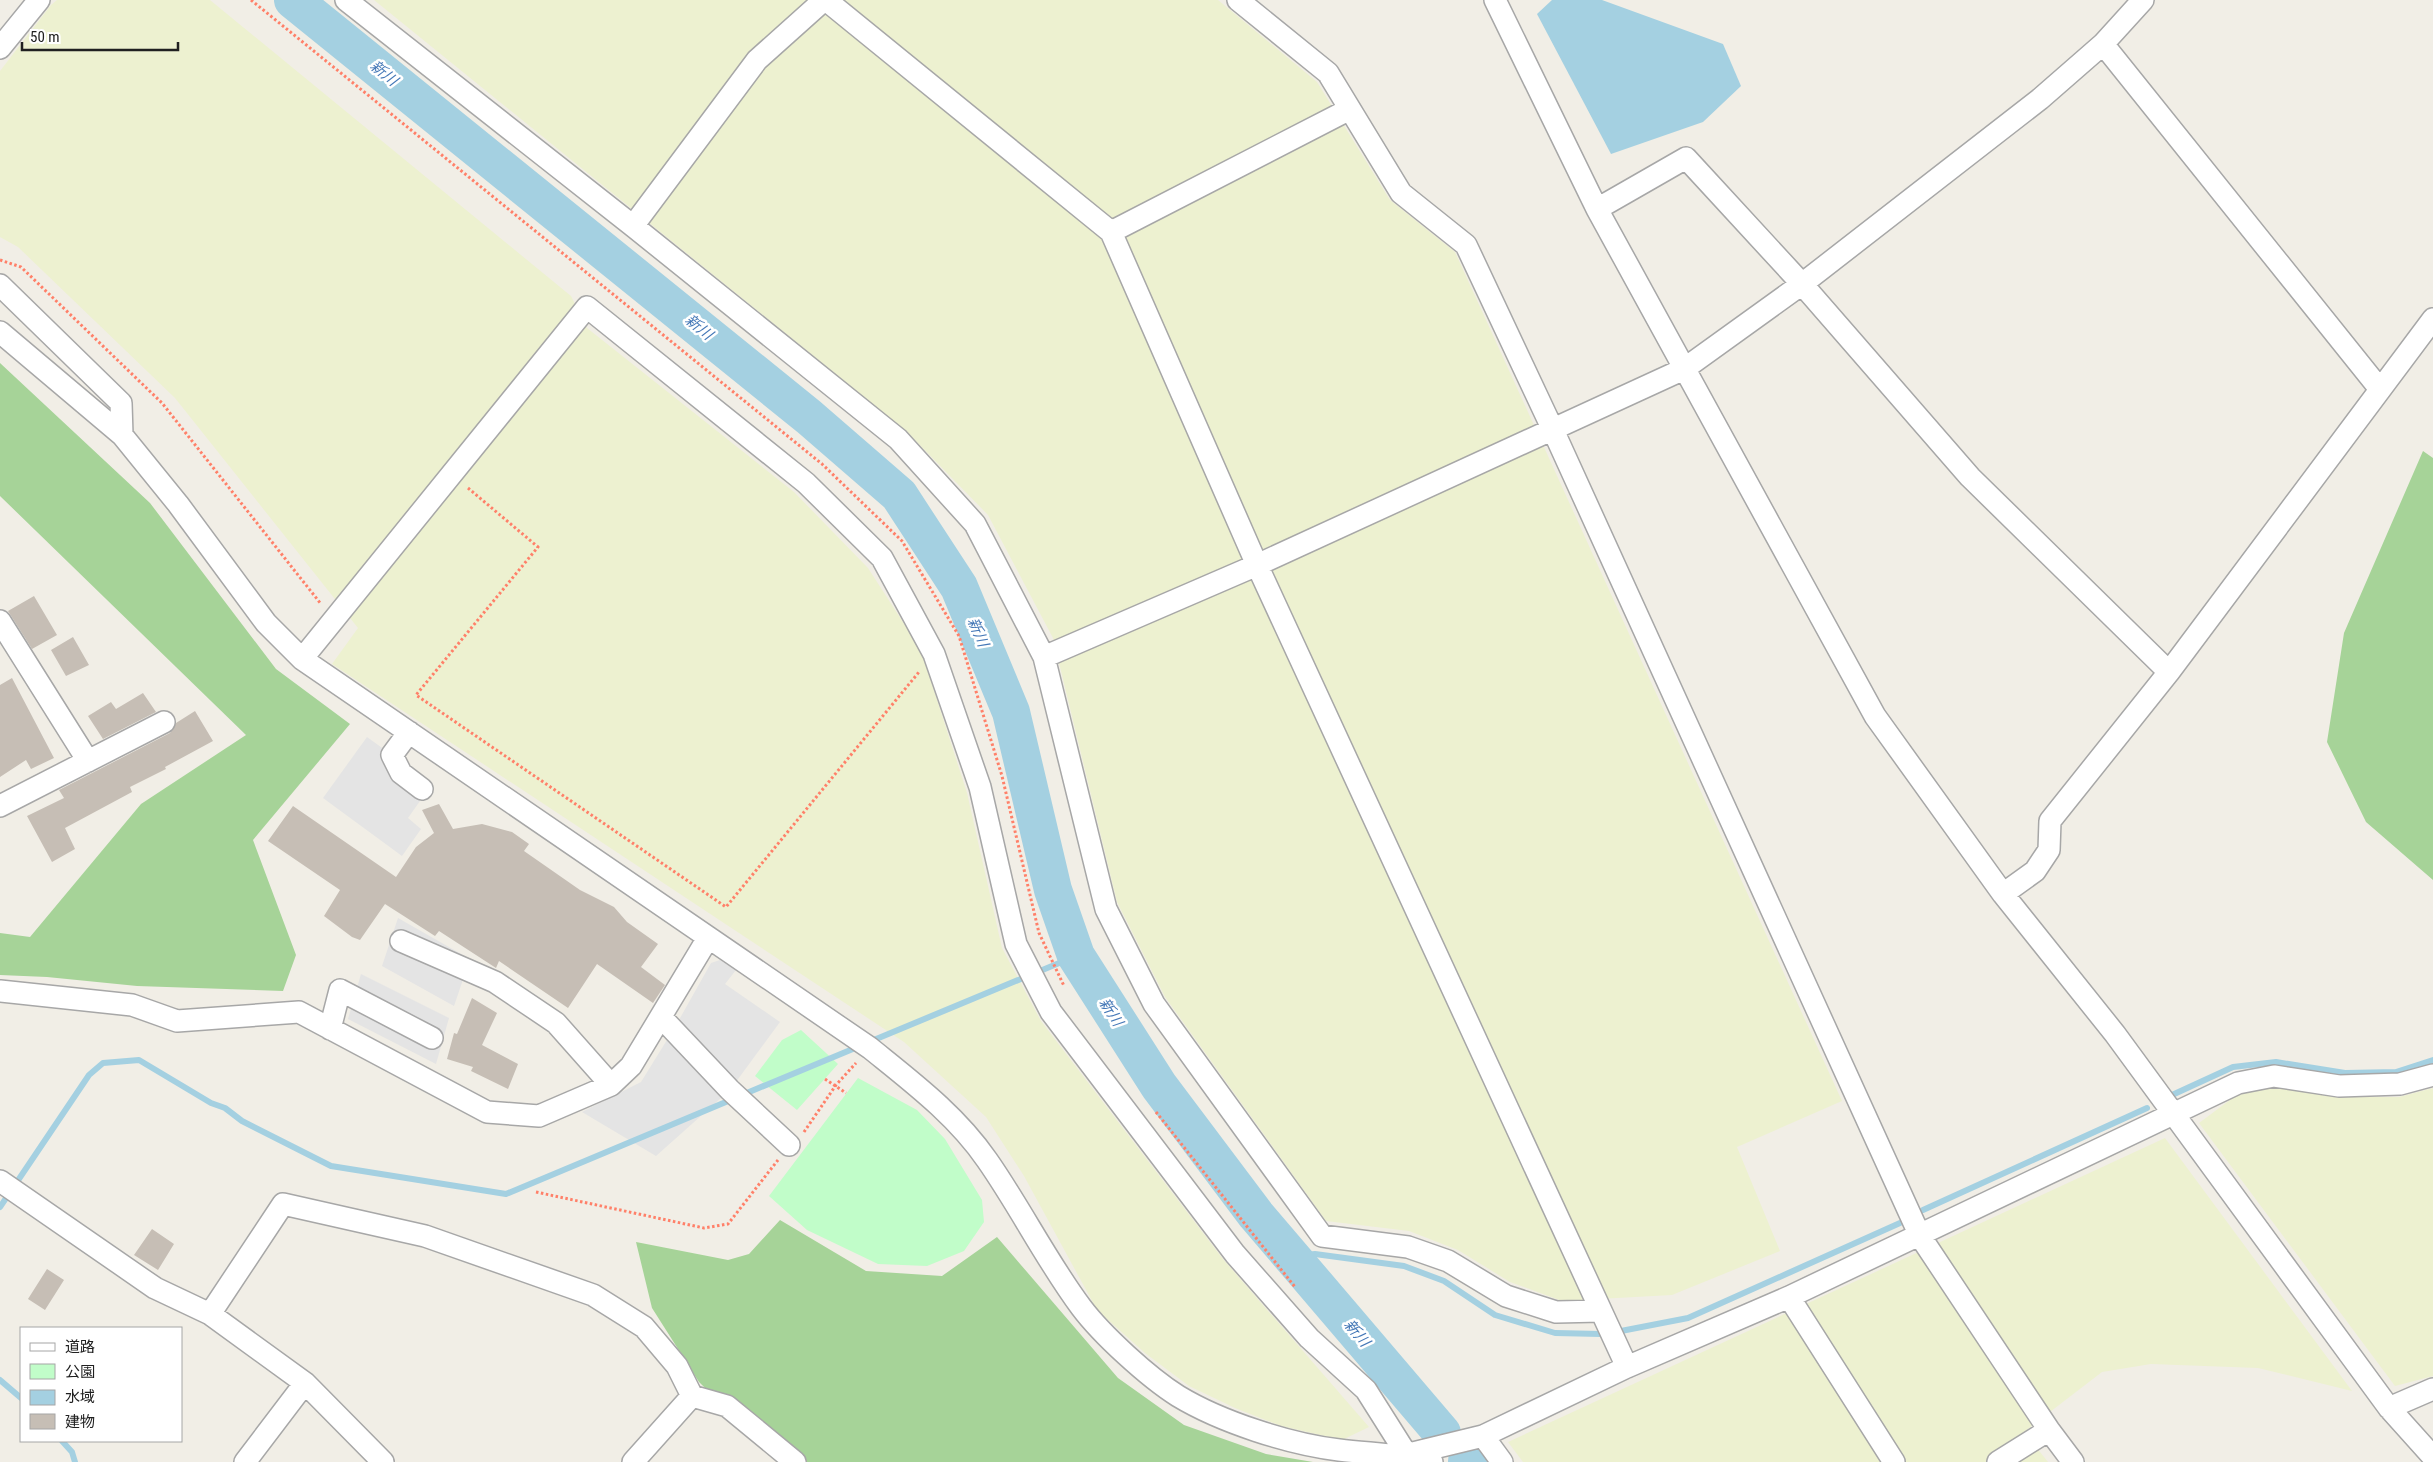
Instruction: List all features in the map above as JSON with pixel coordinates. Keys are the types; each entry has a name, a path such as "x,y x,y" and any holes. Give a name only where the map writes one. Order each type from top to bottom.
{"street":[{"path":"0,48 39,0"},
{"path":"346,0 634,226 898,439 975,524 1044,657 1106,909 1154,1004 1322,1236 1408,1248 1448,1261 1506,1296 1556,1312 1600,1311"},
{"path":"634,226 757,60 825,0 1111,232 1257,565 1627,1367"},
{"path":"1238,0 1328,73 1401,193 1466,246 1553,430 1920,1236 2049,1430 2073,1462"},
{"path":"1044,657 1257,565 1684,369 1802,284 2040,100 2103,44 2143,0"},
{"path":"1503,4 1597,209 1875,716 2004,894 2115,1034 2390,1408 2433,1457"},
{"path":"2103,44 2379,388"},
{"path":"1111,232 1350,110"},
{"path":"1597,209 1686,158 1802,284 1970,477 2169,672"},
{"path":"0,285 121,403 122,435"},
{"path":"302,659 588,307 806,483 882,558 934,654 980,786 1016,944 1051,1012 1235,1254 1309,1338 1366,1390 1406,1458"},
{"path":"2004,894 2035,871 2049,850 2050,822 2169,672 2433,318"},
{"path":"0,332 122,435 178,504 266,623 302,659 870,1048 948,1113 987,1158 1081,1307 1130,1358 1178,1396 1274,1437 1338,1450 1432,1462"},
{"path":"0,621 7,647 88,761"},
{"path":"0,806 164,722"},
{"path":"409,732 392,755 401,773 422,789"},
{"path":"0,991 132,1005 177,1021 299,1012 487,1112 539,1116 611,1086 631,1066 708,938"},
{"path":"401,941 494,982 556,1023 611,1086"},
{"path":"330,1029 340,990 432,1038"},
{"path":"661,1017 730,1090 789,1145"},
{"path":"1406,1458 1483,1436 1627,1367 1789,1298 2238,1083 2274,1076 2339,1086 2400,1084 2433,1075"},
{"path":"0,1182 155,1288 210,1314 305,1383 383,1462"},
{"path":"210,1314 282,1204 432,1238 593,1295 644,1327 678,1366 692,1396 727,1406 795,1462"},
{"path":"1789,1298 1894,1462"},
{"path":"245,1462 305,1383"},
{"path":"2390,1408 2433,1389"},
{"path":"633,1462 692,1396"},
{"path":"1998,1462 2049,1430"},
{"path":"1483,1436 1502,1462"}],"path":[{"path":"251,0 822,464 902,541 959,636 1002,776 1039,933 1066,990"},
{"path":"0,260 21,267 162,402 334,620"},
{"path":"452,474 538,548 416,695 726,907 934,654"},
{"path":"536,1192 704,1228 728,1224 789,1145 808,1128 836,1085 870,1048"},
{"path":"825,1079 836,1085 846,1094"},
{"path":"1152,1106 1246,1228 1301,1295"}],"green space":[{"path":"57,0 210,0 571,296 587,328 794,492 868,568 921,650 967,793 1002,948 1041,1021 1223,1259 1369,1427 1342,1440 1281,1426 1235,1408 1189,1386 1145,1353 1097,1310 1024,1176 986,1117 904,1042 332,664 358,628 175,398 18,247 0,237 0,71 51,5"},
{"path":"374,0 1218,0 1317,82 1390,200 1455,252 1842,1101 1737,1147 1780,1251 1672,1295 1562,1301 1510,1282 1458,1250 1409,1231 1326,1221 1165,997 1117,902 1053,638 988,515 906,431"},
{"path":"0,363 150,503 276,669 350,724 253,840 296,955 283,991 137,986 47,977 0,975 0,933 30,937 141,804 246,735 0,496"},
{"path":"2423,451 2433,458 2433,880 2366,822 2327,742 2344,633"},
{"path":"801,1030 838,1064 797,1110 755,1076 782,1040"},
{"path":"858,1078 917,1110 945,1139 982,1200 984,1222 964,1251 927,1266 878,1264 807,1230 769,1196"},
{"path":"2273,1086 2335,1097 2399,1097 2433,1088 2433,1376 2395,1386 2199,1123 2238,1094"},
{"path":"2165,1138 2352,1391 2258,1368 2151,1364 2102,1372 2024,1432 2048,1462 1523,1462 1508,1442"},
{"path":"780,1220 866,1271 942,1276 997,1237 1118,1378 1184,1425 1266,1454 1313,1462 780,1462 699,1382 652,1308 636,1242 728,1260 749,1254"}],"shaded area":[{"path":"367,737 432,784 408,818 421,829 402,856 323,798"},
{"path":"398,918 470,959 454,1006 382,966"},
{"path":"720,960 736,970 725,984 780,1022 730,1090 656,1156 582,1112 641,1082 711,963"},
{"path":"361,974 449,1018 436,1064 348,1019"}],"water":[{"path":"1552,0 1602,0 1723,44 1741,86 1703,122 1611,154 1537,14"}],"building":[{"path":"34,596 57,635 32,649 8,611"},
{"path":"73,637 89,665 66,676 51,650"},
{"path":"12,678 54,758 31,769 26,760 0,777 0,685"},
{"path":"143,693 156,712 103,739 88,716 111,702 116,709"},
{"path":"195,711 213,741 165,767 166,769 130,787 132,792 65,828 75,849 52,862 27,816 64,798 59,790 170,733 176,723"},
{"path":"439,804 453,829 482,824 512,832 529,844 524,851 580,890 614,907 627,922 658,944 641,967 665,985 653,1003 597,964 568,1008 499,961 496,968 439,931 435,936 385,904 360,940 352,937 324,916 340,890 268,841 293,806 396,877 416,847 434,833 422,810"},
{"path":"472,998 497,1013 482,1045 518,1064 508,1089 471,1071 473,1067 447,1059 454,1033 457,1034"},
{"path":"152,1229 174,1244 158,1270 134,1255"},
{"path":"47,1269 64,1280 45,1310 28,1299"}],"waterway":[{"name":"新川","path":"293,0 809,417 899,495 959,587 1011,712 1053,890 1076,956 1159,1086 1256,1215 1442,1433"},
{"path":"869,1042 1076,956"},
{"path":"742,1095 860,1046"},
{"path":"0,1207 89,1075 103,1063 139,1060 211,1103 225,1108 242,1121 331,1166 506,1194 733,1099"},
{"path":"2172,1095 2233,1067 2276,1062 2345,1073 2396,1072 2433,1060"},
{"path":"1923,1210 2147,1108"},
{"path":"1621,1331 1688,1318 1900,1223"},
{"path":"1290,1257 1315,1254 1404,1266 1444,1281 1495,1315 1555,1333 1601,1334"},
{"path":"0,1380 20,1397"},
{"path":"63,1442 72,1452 75,1462"}]}
